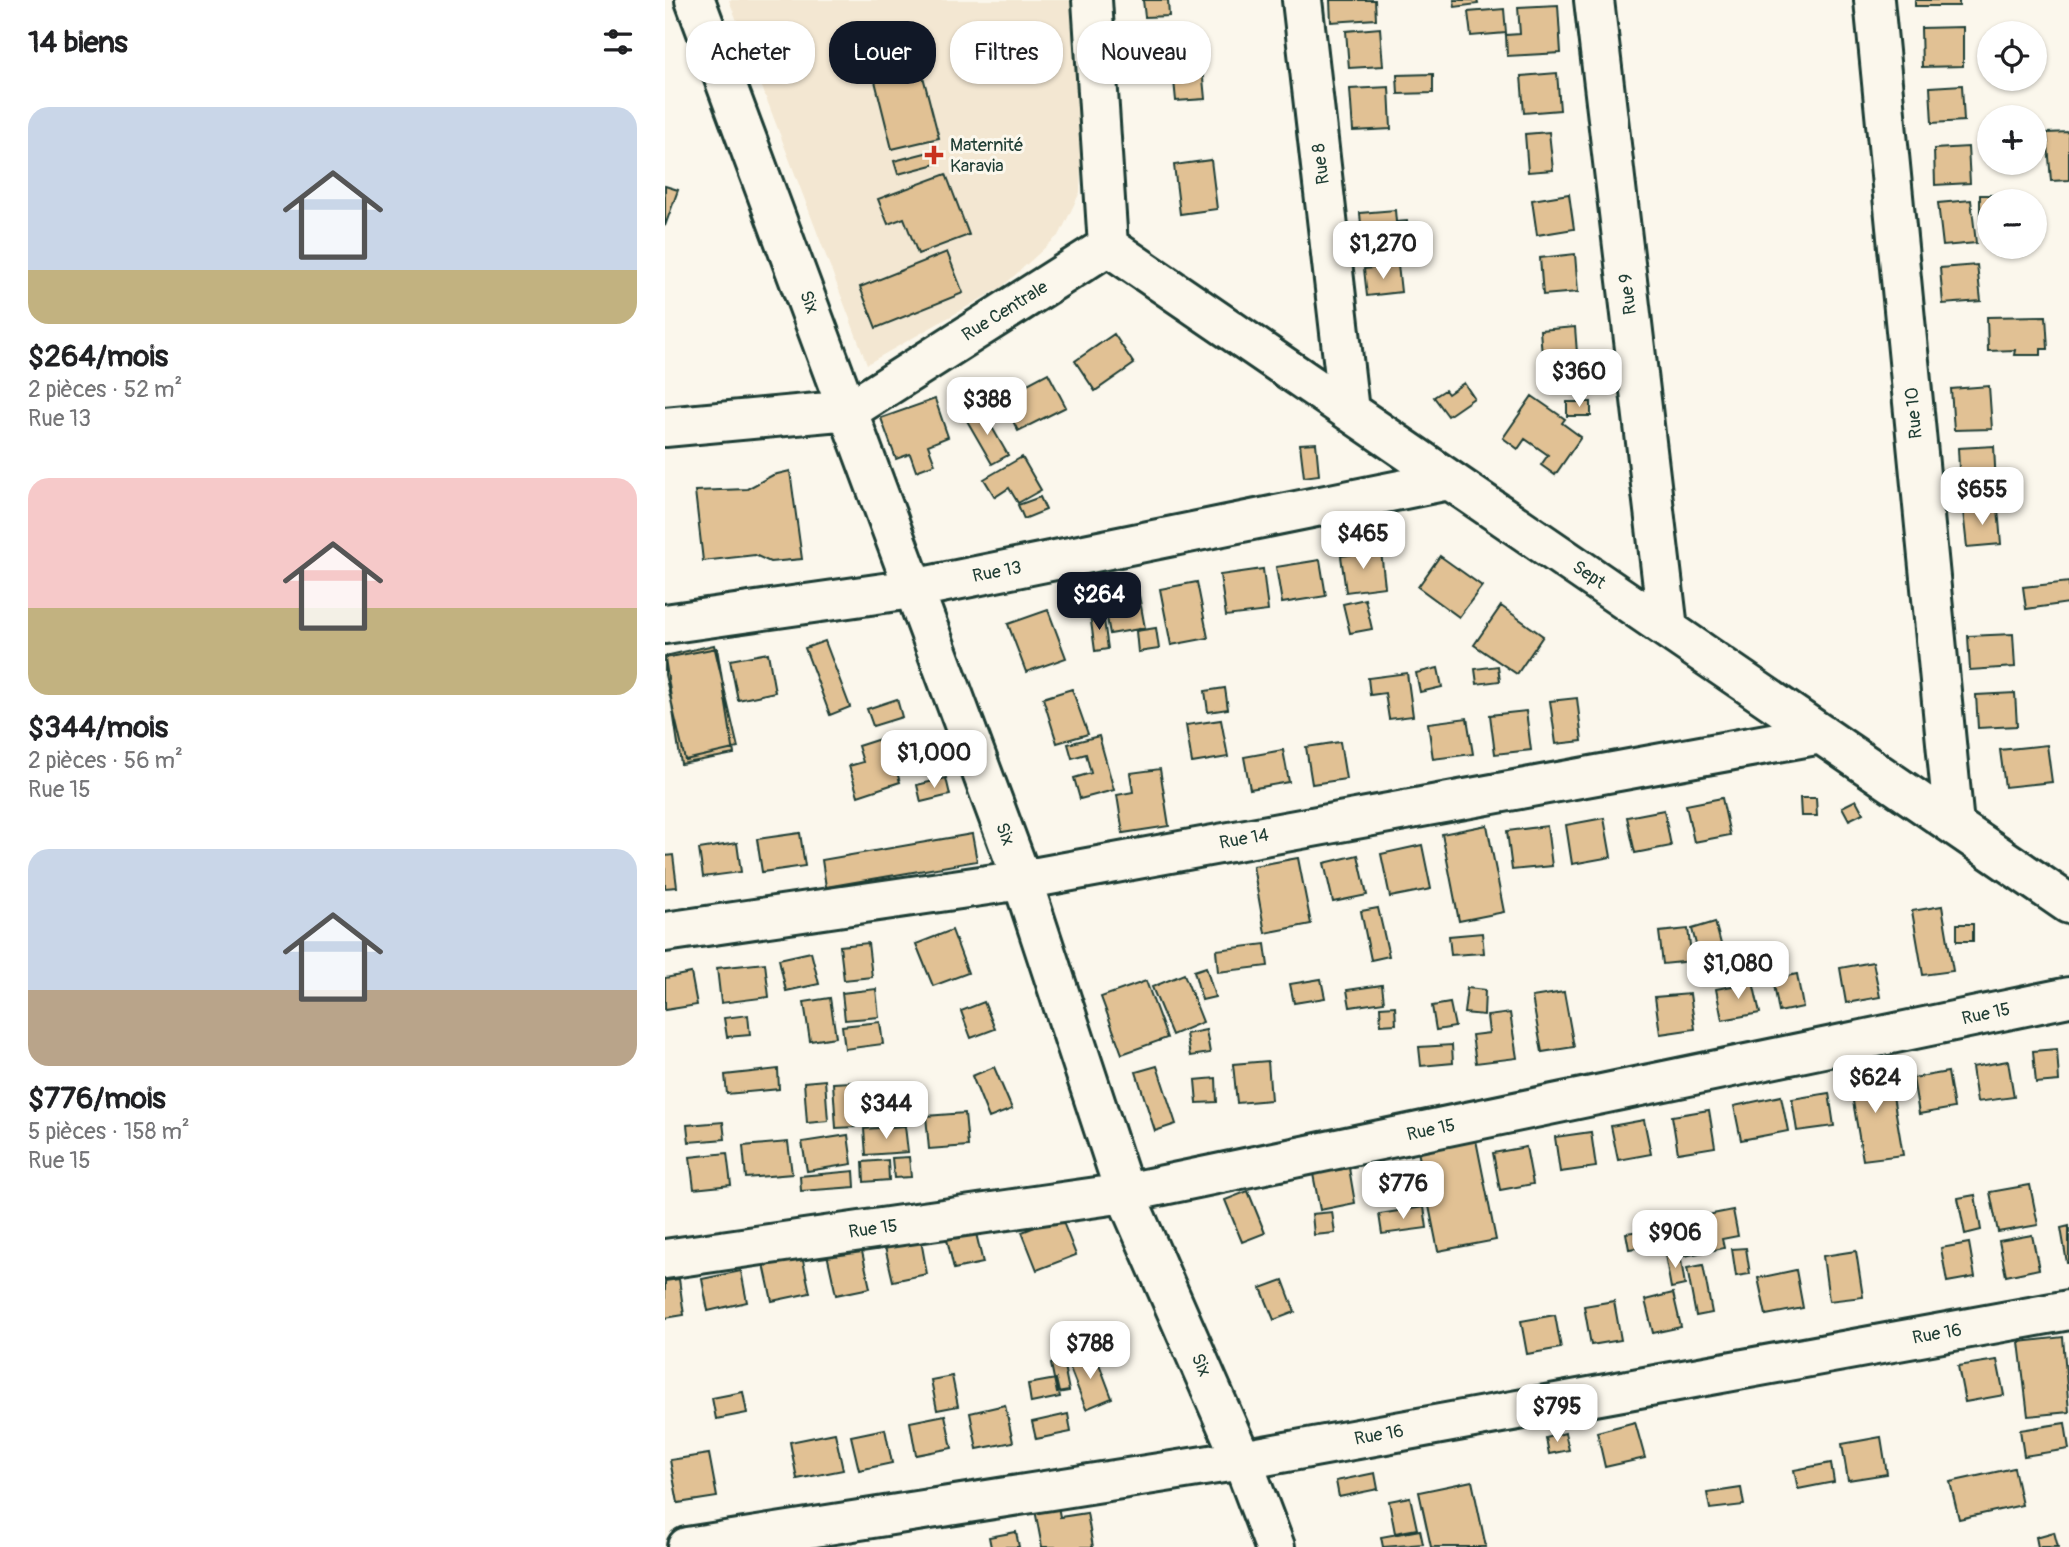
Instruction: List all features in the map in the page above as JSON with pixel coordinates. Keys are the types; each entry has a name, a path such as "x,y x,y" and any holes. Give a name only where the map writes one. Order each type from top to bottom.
{"street":[{"name":"Six","path":"695,0 850,410 912,589 1022,880 1125,1193 1242,1460 1275,1547"},
{"path":"1092,0 1108,246"},
{"name":"Rue 8","path":"1302,0 1349,411"},
{"name":"Rue 9","path":"1594,0 1668,629"},
{"name":"Rue 10","path":"1874,0 1954,825"},
{"name":"Rue Centrale","path":"665,427 850,410 1108,246"},
{"name":"Sept","path":"1108,246 2069,904"},
{"name":"Rue 13","path":"665,624 912,589 1449,480"},
{"name":"Rue 14","path":"665,932 1022,880 1821,734"},
{"name":"Rue 15","path":"665,1259 1125,1193 2069,997"},
{"name":"Rue 16","path":"687,1547 1242,1460 2069,1310"}],"shaded area":[{"name":"Maternité Karavia","path":"729,0 1071,0 1077,84 1080,84 1083,118 1080,192 1060,234 1002,287 867,364 761,84 815,84 815,21 737,21"}],"building":[{"path":"1143,0 1168,0 1169,16 1145,17"},
{"path":"1330,0 1375,0 1376,19 1331,22"},
{"path":"1454,0 1477,0 1478,4 1455,7"},
{"path":"1915,0 1959,0 1959,6 1915,6"},
{"path":"1558,5 1561,53 1507,56 1506,35 1520,34 1518,7"},
{"path":"1504,9 1506,33 1471,36 1468,12"},
{"path":"1963,27 1963,66 1922,67 1921,28"},
{"path":"1380,28 1383,66 1349,68 1346,31"},
{"path":"1557,73 1560,110 1524,113 1521,76"},
{"path":"1433,74 1433,93 1398,94 1397,75"},
{"path":"876,84 925,84 939,138 892,149"},
{"path":"1174,84 1204,84 1205,99 1176,101"},
{"path":"1962,85 1964,121 1932,123 1930,87"},
{"path":"1389,87 1391,129 1353,131 1350,89"},
{"path":"1549,132 1553,170 1528,172 1525,134"},
{"path":"2069,132 2069,180 2051,181 2047,133"},
{"path":"1968,147 1970,183 1935,185 1934,149"},
{"path":"937,150 940,163 898,174 894,161"},
{"path":"1211,160 1217,209 1180,214 1174,165"},
{"path":"946,174 969,235 918,254 904,218 888,224 878,199"},
{"path":"665,186 678,190 665,226"},
{"path":"1569,194 1574,229 1537,235 1532,200"},
{"path":"1971,200 1976,243 1943,246 1938,203"},
{"path":"1395,210 1396,222 1407,221 1408,240 1398,241 1398,247 1363,249 1360,213"},
{"path":"947,252 963,293 876,328 860,287"},
{"path":"1575,254 1578,292 1543,295 1540,258"},
{"path":"1398,265 1401,292 1367,296 1364,269"},
{"path":"1977,265 1981,301 1943,304 1940,268"},
{"path":"2046,316 2048,349 2041,349 2041,355 2014,355 2015,350 1988,351 1987,317"},
{"path":"1575,327 1578,366 1543,368 1540,330"},
{"path":"1114,334 1134,364 1095,391 1075,361"},
{"path":"1048,373 1066,407 1018,431 1001,398"},
{"path":"1464,383 1474,398 1448,416 1434,397 1445,390 1448,394"},
{"path":"1989,386 1992,429 1954,430 1951,389"},
{"path":"1532,396 1565,419 1562,423 1581,437 1555,475 1541,465 1548,455 1525,439 1518,449 1503,438"},
{"path":"935,399 948,437 928,445 935,464 916,471 910,454 896,459 881,418"},
{"path":"1567,402 1591,402 1591,416 1567,416"},
{"path":"982,410 1008,455 992,464 966,419"},
{"path":"1316,443 1319,475 1304,477 1300,444"},
{"path":"1994,446 1996,486 1960,488 1958,448"},
{"path":"1022,457 1041,490 1018,503 1009,488 995,497 984,479"},
{"path":"790,471 802,559 770,562 755,555 703,561 695,491 747,489 773,475"},
{"path":"1040,497 1046,510 1024,519 1018,505"},
{"path":"1998,508 2001,544 1967,547 1963,511"},
{"path":"1381,551 1385,587 1346,592 1341,556"},
{"path":"1440,556 1482,586 1459,617 1418,587"},
{"path":"1320,560 1326,596 1282,603 1276,567"},
{"path":"1263,569 1268,611 1226,616 1220,575"},
{"path":"1197,582 1208,638 1171,645 1160,589"},
{"path":"2069,582 2069,603 2026,609 2023,587"},
{"path":"1138,590 1145,628 1110,634 1103,596"},
{"path":"1365,599 1372,629 1350,633 1343,604"},
{"path":"1501,606 1543,636 1517,674 1474,645"},
{"path":"1048,610 1066,658 1026,672 1008,624"},
{"path":"1103,613 1108,649 1095,651 1090,614"},
{"path":"1156,628 1159,649 1138,652 1136,631"},
{"path":"2013,634 2015,667 1970,670 1968,636"},
{"path":"825,641 850,707 830,715 805,648"},
{"path":"714,645 738,748 685,760 665,675 665,656"},
{"path":"717,648 734,754 681,764 665,658"},
{"path":"768,653 775,692 738,700 730,660"},
{"path":"1498,666 1500,681 1477,684 1475,669"},
{"path":"1438,668 1442,687 1420,692 1416,673"},
{"path":"1407,673 1413,716 1389,719 1385,693 1370,695 1368,678"},
{"path":"1225,688 1228,709 1208,712 1205,691"},
{"path":"1072,689 1088,734 1057,743 1043,698"},
{"path":"2015,693 2017,726 1978,728 1976,695"},
{"path":"1577,698 1582,741 1556,744 1550,701"},
{"path":"897,699 902,717 873,726 867,709"},
{"path":"1526,711 1531,750 1495,754 1490,715"},
{"path":"1467,718 1473,754 1433,759 1428,723"},
{"path":"1221,720 1228,757 1192,763 1186,725"},
{"path":"1099,736 1114,790 1080,799 1074,778 1091,773 1086,754 1072,758 1068,744"},
{"path":"886,737 900,782 858,796 849,766 863,762 858,746"},
{"path":"1340,742 1346,779 1312,784 1306,747"},
{"path":"2047,745 2052,782 2005,787 2000,750"},
{"path":"1283,750 1289,782 1250,789 1244,757"},
{"path":"1160,769 1169,826 1123,833 1117,795 1133,792 1130,773"},
{"path":"946,778 950,795 921,802 917,785"},
{"path":"1722,798 1730,835 1694,842 1686,805"},
{"path":"1800,798 1816,798 1817,816 1801,816"},
{"path":"1856,800 1863,813 1849,820 1842,807"},
{"path":"1664,810 1671,846 1635,853 1627,817"},
{"path":"1604,818 1611,857 1572,864 1566,825"},
{"path":"1487,825 1504,912 1459,921 1442,834"},
{"path":"1547,826 1552,866 1512,870 1507,831"},
{"path":"800,833 805,866 762,872 757,839"},
{"path":"972,834 977,861 826,887 822,860"},
{"path":"737,843 741,872 703,877 699,849"},
{"path":"1422,845 1431,889 1390,897 1381,854"},
{"path":"673,855 677,887 665,888 665,856"},
{"path":"1358,855 1367,895 1333,902 1324,863"},
{"path":"1298,858 1311,924 1265,933 1253,866"},
{"path":"1942,906 1953,971 1923,975 1912,911"},
{"path":"1378,908 1389,956 1371,960 1361,911"},
{"path":"1715,922 1730,977 1706,983 1692,929"},
{"path":"1957,924 1973,924 1973,941 1957,941"},
{"path":"1688,929 1692,961 1663,964 1659,932"},
{"path":"952,930 968,973 933,986 916,944"},
{"path":"1482,933 1484,953 1451,955 1449,936"},
{"path":"868,943 872,977 844,980 840,946"},
{"path":"1265,944 1268,966 1218,972 1216,950"},
{"path":"811,952 819,984 786,991 779,959"},
{"path":"1873,962 1880,997 1846,1003 1840,968"},
{"path":"765,963 769,997 721,1003 717,968"},
{"path":"1206,967 1215,997 1202,1000 1194,971"},
{"path":"691,973 697,1005 665,1010 665,978"},
{"path":"1184,974 1203,1022 1172,1035 1152,987"},
{"path":"1797,974 1803,1007 1779,1012 1773,979"},
{"path":"1321,979 1325,998 1294,1003 1290,984"},
{"path":"1146,981 1167,1038 1122,1054 1101,997"},
{"path":"1753,982 1760,1013 1722,1020 1716,989"},
{"path":"1382,985 1384,1002 1350,1007 1347,990"},
{"path":"1467,988 1485,990 1484,1015 1464,1013"},
{"path":"876,989 879,1017 845,1020 842,993"},
{"path":"1564,992 1574,1047 1542,1052 1532,997"},
{"path":"1690,994 1695,1029 1660,1034 1655,997"},
{"path":"830,998 836,1037 810,1041 804,1002"},
{"path":"984,1002 995,1029 971,1038 961,1011"},
{"path":"1450,1003 1455,1027 1436,1030 1432,1006"},
{"path":"1395,1006 1396,1024 1381,1025 1380,1007"},
{"path":"1510,1013 1517,1058 1476,1063 1472,1035 1489,1033 1487,1016"},
{"path":"748,1015 750,1035 727,1037 724,1018"},
{"path":"880,1022 883,1044 845,1049 842,1026"},
{"path":"1206,1030 1210,1053 1190,1056 1186,1034"},
{"path":"1452,1045 1453,1063 1421,1066 1419,1047"},
{"path":"2057,1049 2059,1081 2036,1083 2033,1051"},
{"path":"1268,1061 1271,1100 1237,1103 1233,1064"},
{"path":"2008,1061 2014,1097 1977,1102 1972,1067"},
{"path":"1157,1066 1176,1124 1155,1131 1136,1072"},
{"path":"994,1067 1012,1109 989,1118 972,1076"},
{"path":"1876,1067 1879,1080 1890,1078 1903,1155 1863,1160 1848,1072"},
{"path":"778,1069 779,1089 727,1094 725,1075"},
{"path":"1948,1072 1954,1108 1919,1114 1913,1078"},
{"path":"1216,1078 1217,1102 1197,1103 1195,1080"},
{"path":"825,1080 828,1121 807,1123 804,1082"},
{"path":"851,1082 855,1127 836,1128 833,1083"},
{"path":"893,1086 895,1112 876,1113 874,1088"},
{"path":"1829,1093 1834,1126 1797,1131 1792,1099"},
{"path":"1781,1096 1788,1131 1741,1140 1734,1106"},
{"path":"1709,1110 1715,1147 1678,1153 1672,1116"},
{"path":"965,1113 968,1146 929,1149 926,1116"},
{"path":"1644,1120 1651,1154 1618,1160 1611,1126"},
{"path":"723,1122 725,1139 689,1142 687,1125"},
{"path":"905,1126 908,1152 866,1155 864,1129"},
{"path":"1591,1132 1596,1167 1560,1172 1555,1137"},
{"path":"848,1135 852,1164 807,1171 802,1142"},
{"path":"1476,1140 1496,1240 1438,1251 1418,1151"},
{"path":"788,1142 792,1174 746,1178 743,1146"},
{"path":"1526,1147 1533,1184 1500,1190 1493,1153"},
{"path":"727,1153 731,1185 694,1189 690,1157"},
{"path":"909,1157 911,1177 894,1178 892,1158"},
{"path":"888,1160 889,1180 864,1182 863,1162"},
{"path":"1349,1168 1355,1203 1320,1210 1313,1174"},
{"path":"854,1171 855,1187 801,1191 800,1176"},
{"path":"2030,1185 2038,1225 1998,1232 1990,1192"},
{"path":"1248,1191 1265,1233 1242,1242 1225,1200"},
{"path":"1975,1195 1981,1230 1965,1234 1958,1198"},
{"path":"1424,1207 1427,1228 1382,1234 1379,1214"},
{"path":"1733,1210 1738,1236 1722,1239 1724,1248 1684,1256 1677,1221"},
{"path":"1332,1212 1335,1233 1314,1235 1312,1214"},
{"path":"1061,1217 1076,1255 1037,1270 1022,1232"},
{"path":"2069,1226 2069,1263 2067,1263 2061,1228"},
{"path":"975,1229 983,1263 954,1269 946,1235"},
{"path":"1653,1229 1655,1245 1629,1249 1626,1233"},
{"path":"2032,1235 2039,1269 2006,1276 1999,1241"},
{"path":"921,1240 927,1274 893,1281 885,1247"},
{"path":"1969,1243 1975,1277 1947,1282 1941,1248"},
{"path":"861,1247 870,1288 836,1295 827,1254"},
{"path":"1746,1248 1750,1274 1736,1276 1732,1249"},
{"path":"1856,1251 1863,1297 1829,1301 1823,1256"},
{"path":"1680,1254 1685,1285 1671,1288 1665,1255"},
{"path":"802,1256 810,1293 772,1301 764,1264"},
{"path":"1703,1265 1712,1313 1696,1316 1687,1268"},
{"path":"1796,1270 1803,1308 1766,1315 1758,1278"},
{"path":"741,1271 747,1302 708,1311 702,1279"},
{"path":"679,1279 684,1315 665,1318 665,1281"},
{"path":"1283,1280 1295,1312 1274,1320 1261,1288"},
{"path":"1673,1293 1681,1327 1653,1333 1645,1300"},
{"path":"1614,1301 1621,1340 1591,1345 1584,1306"},
{"path":"1555,1315 1561,1348 1527,1354 1521,1321"},
{"path":"2063,1337 2069,1412 2028,1416 2019,1342"},
{"path":"1095,1353 1112,1398 1086,1409 1068,1363"},
{"path":"1997,1360 2004,1395 1965,1402 1958,1366"},
{"path":"1063,1361 1069,1391 1057,1393 1051,1364"},
{"path":"952,1376 958,1406 937,1410 931,1380"},
{"path":"1056,1379 1060,1397 1031,1403 1028,1384"},
{"path":"743,1392 747,1413 716,1419 712,1398"},
{"path":"1005,1405 1013,1442 977,1449 970,1413"},
{"path":"1068,1414 1071,1432 1036,1439 1032,1422"},
{"path":"945,1415 952,1448 916,1455 910,1422"},
{"path":"1635,1422 1645,1458 1605,1467 1597,1432"},
{"path":"2065,1423 2069,1449 2024,1456 2020,1430"},
{"path":"885,1429 892,1463 859,1470 851,1436"},
{"path":"835,1433 843,1470 797,1479 790,1442"},
{"path":"1565,1433 1569,1450 1549,1454 1546,1438"},
{"path":"1881,1437 1887,1474 1848,1480 1842,1444"},
{"path":"709,1454 717,1497 678,1503 670,1460"},
{"path":"1831,1463 1834,1482 1798,1489 1794,1470"},
{"path":"2014,1468 2022,1505 1959,1519 1950,1482"},
{"path":"1375,1473 1378,1489 1339,1497 1336,1481"},
{"path":"1472,1481 1486,1547 1431,1547 1419,1492"},
{"path":"1741,1488 1744,1505 1710,1509 1707,1493"},
{"path":"1410,1497 1417,1529 1395,1533 1389,1501"},
{"path":"1058,1506 1060,1517 1087,1513 1093,1547 1042,1547 1035,1510"},
{"path":"1420,1530 1423,1544 1383,1547 1381,1537"},
{"path":"1016,1532 1019,1547 991,1547 989,1537"},
{"path":"2054,1532 2058,1547 2038,1547 2036,1537"}],"place":[{"name":"Maternité Karavia","path":"934,155"}]}
